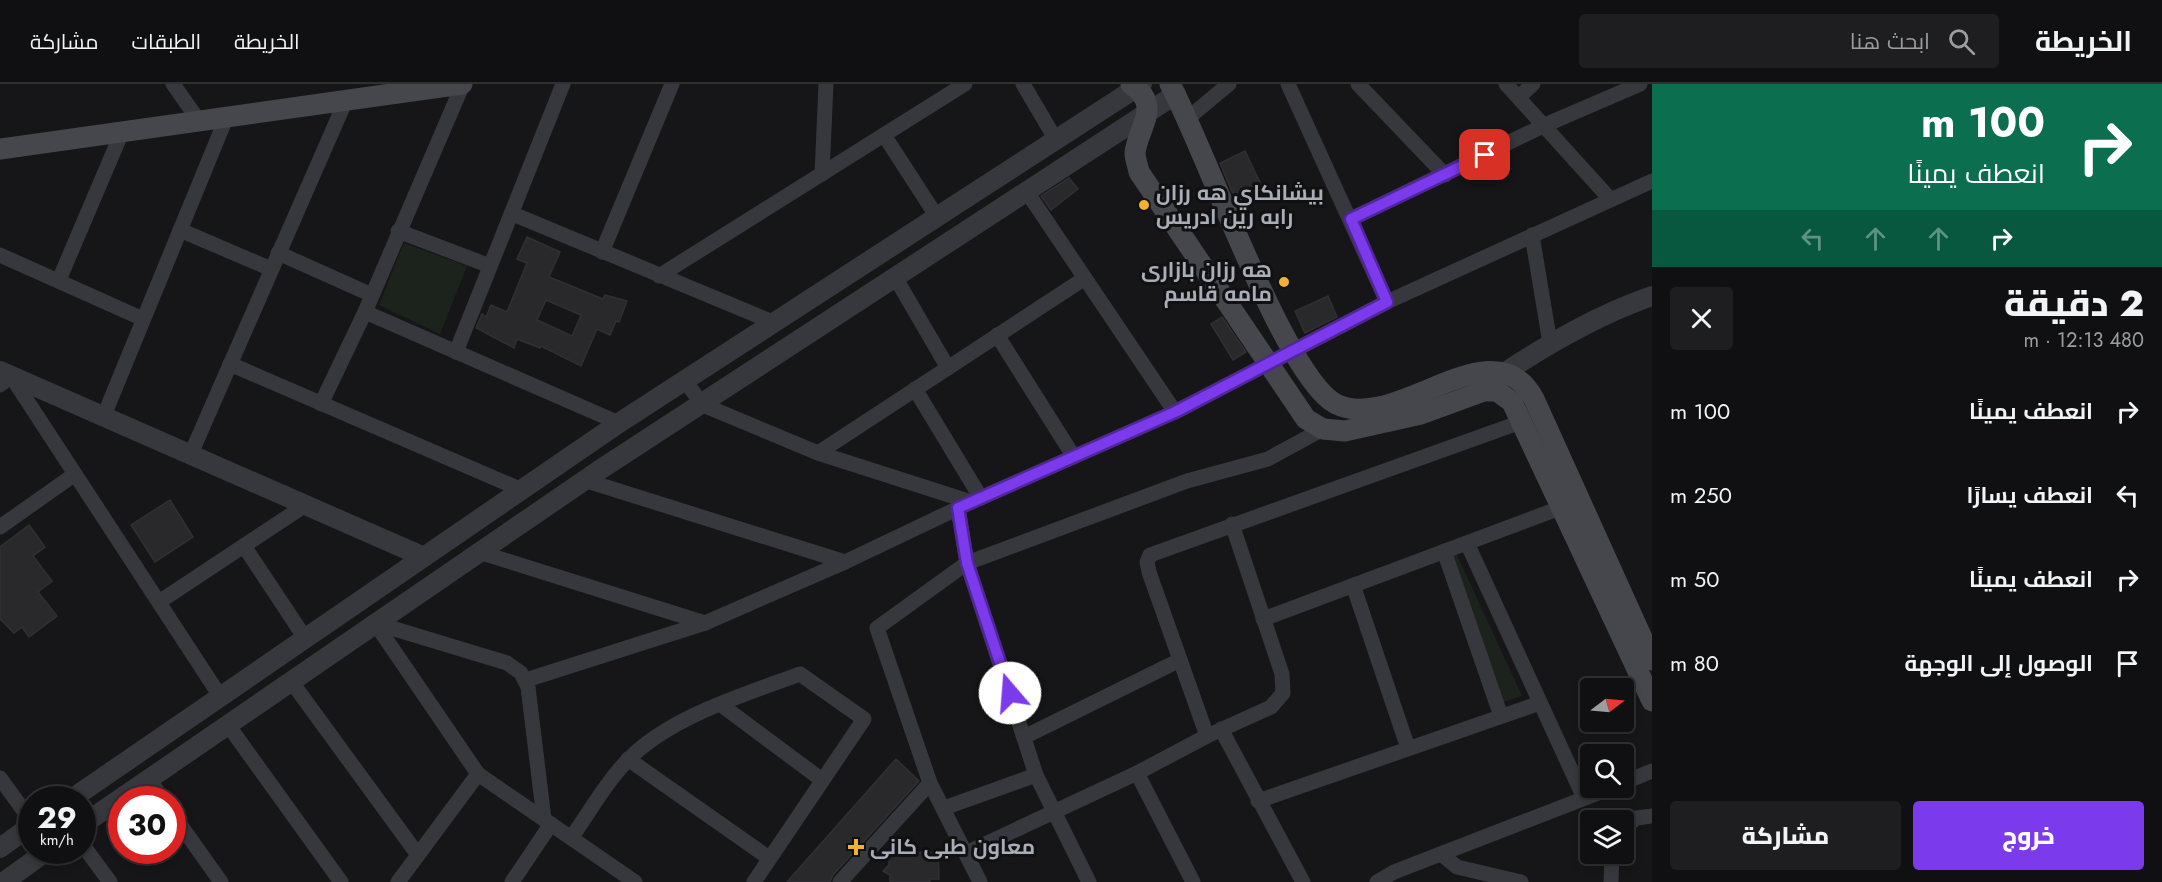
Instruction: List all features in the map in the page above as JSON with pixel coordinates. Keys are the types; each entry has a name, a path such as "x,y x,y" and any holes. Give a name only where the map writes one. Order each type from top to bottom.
{"main road":[{"path":"0,149 346,100 406,87 463,84"},
{"path":"1136,85 1144,98 1148,113 1135,154 1139,172 1306,418 1323,429 1345,431 1361,429 1421,414 1503,383 1520,379 1534,399 1652,660"},
{"path":"1173,89 1276,319 1323,395 1333,402 1355,410 1377,407 1484,370 1496,370 1652,701"}],"street":[{"path":"173,84 199,121"},
{"path":"321,404 365,312 463,84"},
{"path":"456,352 563,84"},
{"path":"602,252 672,84"},
{"path":"822,174 826,84"},
{"path":"659,276 965,84"},
{"path":"1023,84 1056,140"},
{"path":"1187,119 1229,84"},
{"path":"1288,84 1387,302"},
{"path":"1358,84 1445,175"},
{"path":"1506,84 1610,199"},
{"path":"1519,97 1533,84"},
{"path":"1351,219 1545,125 1640,84"},
{"path":"90,786 619,423 1056,140 1136,85"},
{"path":"96,815 584,480 703,405 1148,113 1173,89"},
{"path":"190,456 346,100"},
{"path":"103,418 227,116"},
{"path":"59,280 122,132"},
{"path":"884,135 937,217"},
{"path":"525,680 705,624 1175,412 1387,302 1652,181"},
{"path":"1027,192 1175,412"},
{"path":"513,214 775,323"},
{"path":"180,230 271,269"},
{"path":"398,231 490,266"},
{"path":"1532,235 1550,343"},
{"path":"278,253 372,295"},
{"path":"0,255 144,319"},
{"path":"895,277 948,368"},
{"path":"818,453 1085,278"},
{"path":"1503,383 1550,343 1611,311 1652,296"},
{"path":"365,312 619,423"},
{"path":"997,335 1074,457"},
{"path":"230,364 522,490"},
{"path":"4,377 424,557"},
{"path":"4,377 75,474 220,696"},
{"path":"685,381 703,405 818,453 970,503"},
{"path":"915,389 970,503 967,563 1036,775 1089,882"},
{"path":"1207,736 1147,560 1154,553 1521,422"},
{"path":"980,882 930,783 877,628 967,563 1143,496 1187,481 1268,459 1323,429"},
{"path":"0,527 75,474"},
{"path":"584,480 845,562"},
{"path":"159,602 304,507"},
{"path":"1263,620 1560,508"},
{"path":"966,853 1056,813 1221,729 1270,707 1283,693 1282,674 1233,524"},
{"path":"1467,543 1580,789"},
{"path":"244,546 305,638"},
{"path":"1444,551 1501,716"},
{"path":"479,552 705,624"},
{"path":"1353,585 1408,748"},
{"path":"375,623 507,663 525,680 548,822 512,882"},
{"path":"375,623 478,774 571,838 612,876 635,882"},
{"path":"1024,737 1180,660"},
{"path":"255,672 271,694"},
{"path":"571,838 628,759 672,727 720,704 800,674 864,719 754,882"},
{"path":"291,681 418,855"},
{"path":"1258,801 1540,703"},
{"path":"720,704 822,780"},
{"path":"228,725 341,882"},
{"path":"1221,729 1303,882"},
{"path":"628,759 769,858"},
{"path":"1634,778 1652,771"},
{"path":"1137,773 1193,882"},
{"path":"398,882 478,774"},
{"path":"944,808 1036,775"},
{"path":"0,777 18,803"},
{"path":"149,779 154,786"},
{"path":"840,882 930,783"},
{"path":"1377,882 1394,872 1584,798"},
{"path":"1634,820 1652,816"},
{"path":"186,833 221,882"},
{"path":"0,848 18,834"},
{"path":"1441,854 1456,875 1518,882"},
{"path":"96,863 110,882"},
{"path":"4,882 29,864"},
{"path":"1611,882 1612,864"}],"shaded area":[{"path":"404,243 467,266 440,334 379,305"},
{"path":"1456,553 1522,696 1500,703 1448,556"}],"building":[{"path":"1245,151 1264,191 1237,204 1220,163"},
{"path":"1069,178 1078,189 1051,210 1041,196"},
{"path":"527,237 560,252 549,277 603,299 605,295 627,301 619,322 616,321 610,335 597,329 581,366 541,346 540,348 517,339 514,348 476,328 482,314 486,317 491,305 507,312 527,263 517,259","holes":["546,300 581,315 572,336 537,320"]},
{"path":"1328,296 1337,317 1305,333 1295,311"},
{"path":"1222,317 1246,352 1233,360 1211,324"},
{"path":"170,500 193,537 155,562 131,525"},
{"path":"29,525 45,547 33,556 52,581 38,592 57,616 29,637 22,627 14,633 0,619 0,547"},
{"path":"896,759 919,781 833,875 830,882 787,882"},
{"path":"938,852 939,879 930,879 930,882 890,882 890,875 883,871 889,865 889,853"}],"place":[{"name":"بيشانكاي هه رزان رابه رين ادريس","path":"1144,205"},
{"name":"هه رزان بازارى مامه قاسم","path":"1284,282"},
{"name":"معاون طبی کانی","path":"856,847"}],"route":[{"path":"1010,693 967,563 958,508 1175,412 1387,302 1351,219 1485,155"}]}
